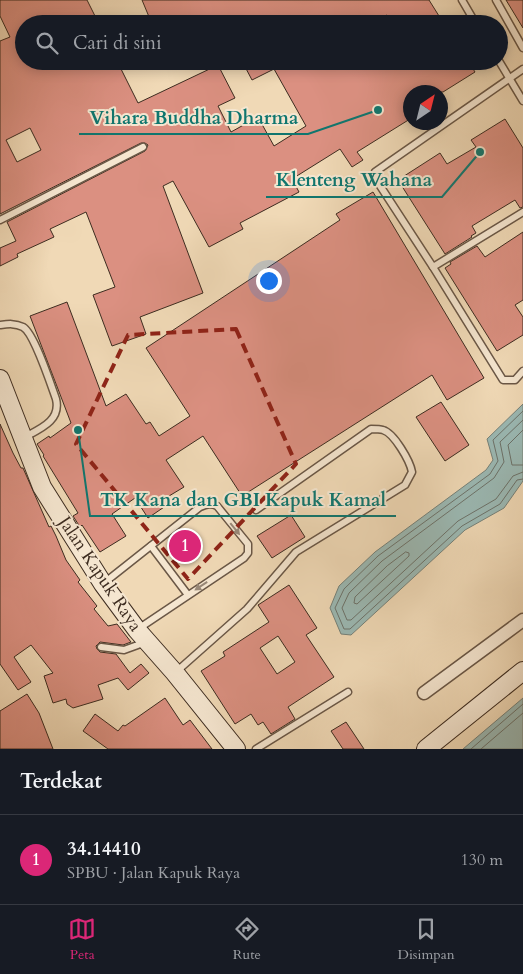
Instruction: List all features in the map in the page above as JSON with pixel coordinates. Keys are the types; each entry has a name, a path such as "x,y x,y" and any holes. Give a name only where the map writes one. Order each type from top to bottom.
{"main road":[{"name":"Jalan Kapuk Raya","path":"0,379 42,488 103,584 142,636 236,749"},
{"path":"426,749 523,671"}],"street":[{"path":"424,693 523,620"}],"lane":[{"path":"462,0 471,15"},
{"path":"496,0 504,15"},
{"path":"508,21 523,48"},
{"path":"523,69 374,174 503,380 515,380 523,371"},
{"path":"504,70 523,101"},
{"path":"0,220 143,147"},
{"path":"433,267 523,212"},
{"path":"0,325 14,324 25,328 32,337 56,398 58,408 55,418 22,438"},
{"path":"174,673 247,609 296,552 406,485 412,472 411,464 392,436 384,430 371,429 256,510"},
{"path":"101,647 124,650 188,595 244,558 248,553 248,544 217,506 212,504 200,506 103,584"},
{"path":"151,546 188,595"},
{"path":"256,749 348,692"}],"highlighted area":[{"path":"236,329 296,464 188,579 76,444 128,335"}],"water":[{"path":"523,404 523,481 504,508 465,530 351,635 341,634 330,608 339,586 375,552 486,470 493,460 487,439"},
{"path":"523,698 523,749 463,749"}],"building":[{"path":"0,0 87,0 94,15 15,15 15,70 122,70 138,103 207,70 221,70 235,98 218,106 231,132 258,117 274,146 306,126 275,70 474,70 475,72 448,89 448,85 403,85 403,123 357,152 363,160 352,167 340,149 292,179 299,192 240,223 243,229 209,247 173,181 163,186 203,293 140,317 146,334 112,346 93,295 115,287 86,212 50,229 54,237 17,254 18,257 0,266 0,248 16,241 7,222 145,151 148,145 141,143 0,214 0,41 10,37 0,16","holes":["30,128 41,150 17,162 6,140"]},
{"path":"142,0 429,0 438,15 387,15 148,15"},
{"path":"506,0 523,0 523,28"},
{"path":"247,70 272,70 252,80"},
{"path":"505,119 523,148 523,207 520,208 515,200 472,226 476,233 445,254 398,180 440,153 447,164 476,147 471,140"},
{"path":"373,192 484,378 447,400 432,375 242,496 203,436 166,460 184,487 169,496 173,501 148,518 135,498 112,514 126,536 100,552 82,525 80,527 73,516 78,513 37,444 49,436 50,438 71,423 30,316 67,302 106,406 126,394 146,424 150,422 159,436 190,416 146,348 340,220 336,214"},
{"path":"523,232 523,300 515,305 523,317 523,335 497,351 445,268 451,264 450,262 477,246 485,257"},
{"path":"441,402 469,445 445,461 416,417"},
{"path":"0,424 66,560 80,580 78,582 97,606 94,609 108,626 117,624 131,642 123,645 100,642 96,646 97,649 100,652 116,654 130,673 141,664 149,673 128,690 118,678 98,685 103,699 73,708 67,704 66,699 53,703 44,676 53,673 31,645 14,657 31,682 18,690 0,664"},
{"path":"291,515 305,537 272,558 257,536"},
{"path":"289,585 317,628 306,635 334,677 288,707 295,719 271,734 263,722 258,725 251,714 235,724 201,671 225,656 223,652 269,622 258,605","holes":["278,636 295,662 277,674 260,648"]},
{"path":"27,694 39,713 53,749 0,749 0,711"},
{"path":"165,698 183,725 190,720 212,749 108,749 83,731 95,714 118,731 123,725 125,726"},
{"path":"346,722 364,749 343,749 331,731"}],"place":[{"name":"Vihara Buddha Dharma","path":"378,110"},
{"name":"Klenteng Wahana","path":"480,152"},
{"name":"TK Kana dan GBI Kapuk Kamal","path":"78,430"},
{"name":"34.14410","path":"185,546"}]}
